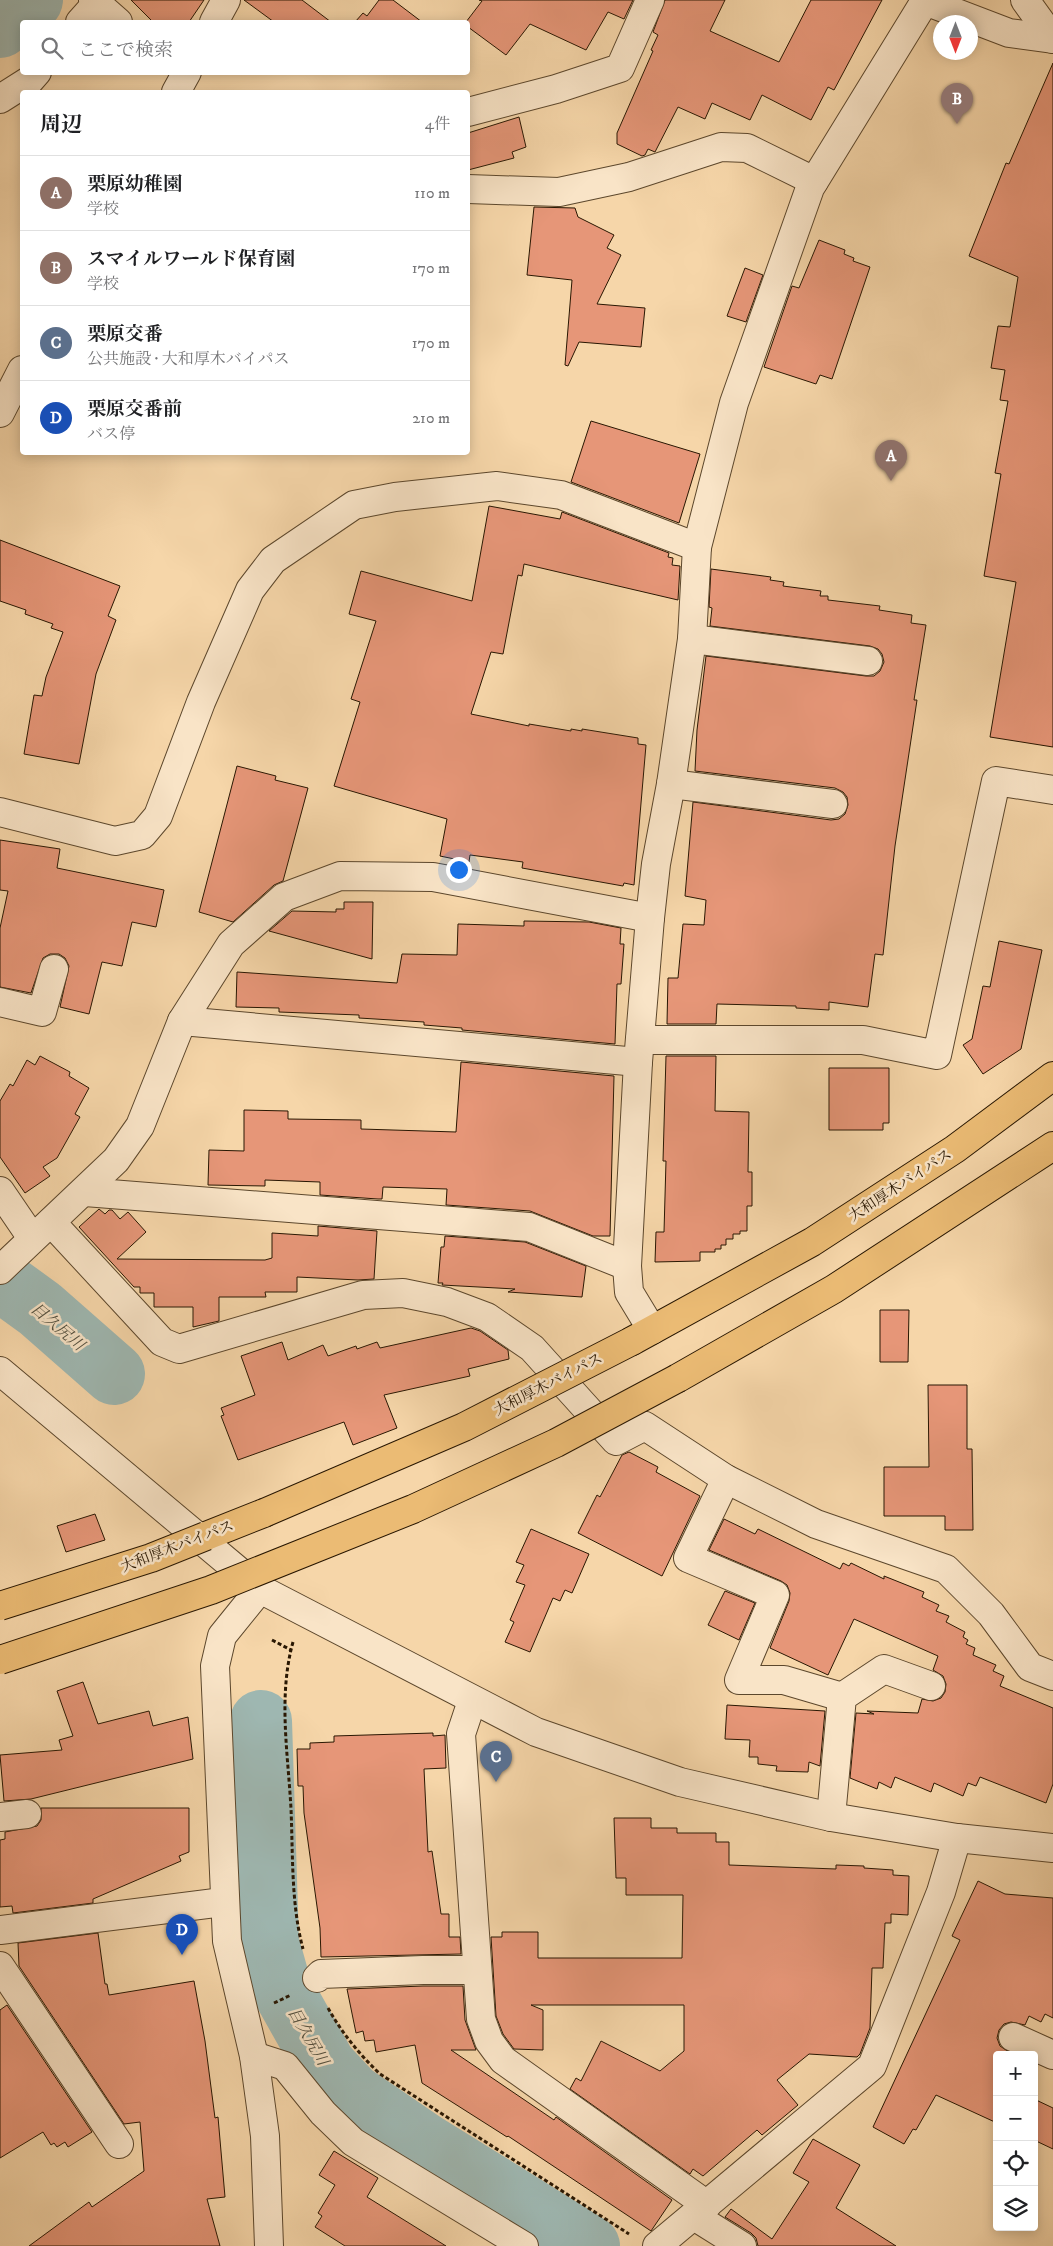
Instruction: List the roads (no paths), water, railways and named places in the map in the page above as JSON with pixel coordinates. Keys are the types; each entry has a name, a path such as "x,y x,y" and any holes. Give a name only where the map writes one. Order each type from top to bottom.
{"highway":[{"name":"大和厚木バイパス","path":"0,1606 151,1558 369,1469 532,1394 642,1336 812,1242 955,1149 1053,1076"},
{"path":"0,1660 211,1590 413,1509 556,1443 678,1378 834,1289 1053,1146"}],"street":[{"path":"215,20 226,0"},
{"path":"470,111 556,89 620,68 650,0"},
{"path":"1025,0 1053,39"},
{"path":"642,1336 629,1292 627,1266 639,1051 650,918 656,864 671,784 692,639 697,547 734,403 814,181 925,1 1009,33 1053,39"},
{"path":"90,8 114,20"},
{"path":"0,99 30,80 34,75"},
{"path":"470,189 559,192 629,177 721,147 747,148 814,181"},
{"path":"0,413 20,374"},
{"path":"0,812 115,841 142,835 158,816 201,702 250,590 273,560 354,506 395,497 498,486 561,495 697,547"},
{"path":"692,639 868,661"},
{"path":"182,1020 639,1051 863,1040 937,1055 996,781 1053,790"},
{"path":"671,784 833,804"},
{"path":"2,1268 85,1192 116,1160 140,1126 182,1020 231,944 284,896 340,876 433,877 650,918"},
{"path":"0,1002 42,1012 54,969"},
{"path":"0,1190 162,1342 180,1349 363,1295 403,1294 446,1302 486,1317 532,1348 616,1441 645,1426 726,1478 816,1524 946,1569 991,1614 1030,1667 1053,1676"},
{"path":"85,1192 529,1227 627,1266"},
{"path":"0,1371 260,1589 472,1701 536,1732 680,1782 831,1817 957,1838 1053,1848"},
{"path":"726,1478 688,1558 774,1595 739,1680 784,1680 842,1697"},
{"path":"260,1589 222,1636 215,1666 223,1902 230,1961 254,2056 265,2136 270,2215 269,2246"},
{"path":"842,1697 884,1669 931,1686"},
{"path":"831,1817 842,1697"},
{"path":"472,1701 461,1734 481,2019 489,2041 503,2060 700,2211 742,2246"},
{"path":"0,1817 27,1814"},
{"path":"657,2246 872,2066 941,1892 957,1838"},
{"path":"0,1930 223,1902"},
{"path":"0,1966 119,2144"},
{"path":"315,1978 321,1974 478,1970"},
{"path":"1012,2037 1053,2055"},
{"path":"254,2056 285,2066 323,2113 353,2142 524,2246"}],"waterway":[{"name":"目久尻川","path":"0,27 32,0"},
{"name":"目久尻川","path":"0,1280 40,1309 114,1374"},
{"name":"目久尻川","path":"261,1721 268,1942 280,1985 325,2065 352,2094 425,2144 589,2246"}],"place":[{"name":"スマイルワールド保育園","path":"957,124"},
{"name":"栗原幼稚園","path":"891,481"},
{"name":"栗原交番","path":"496,1782"},
{"name":"栗原交番前","path":"182,1955"}]}
